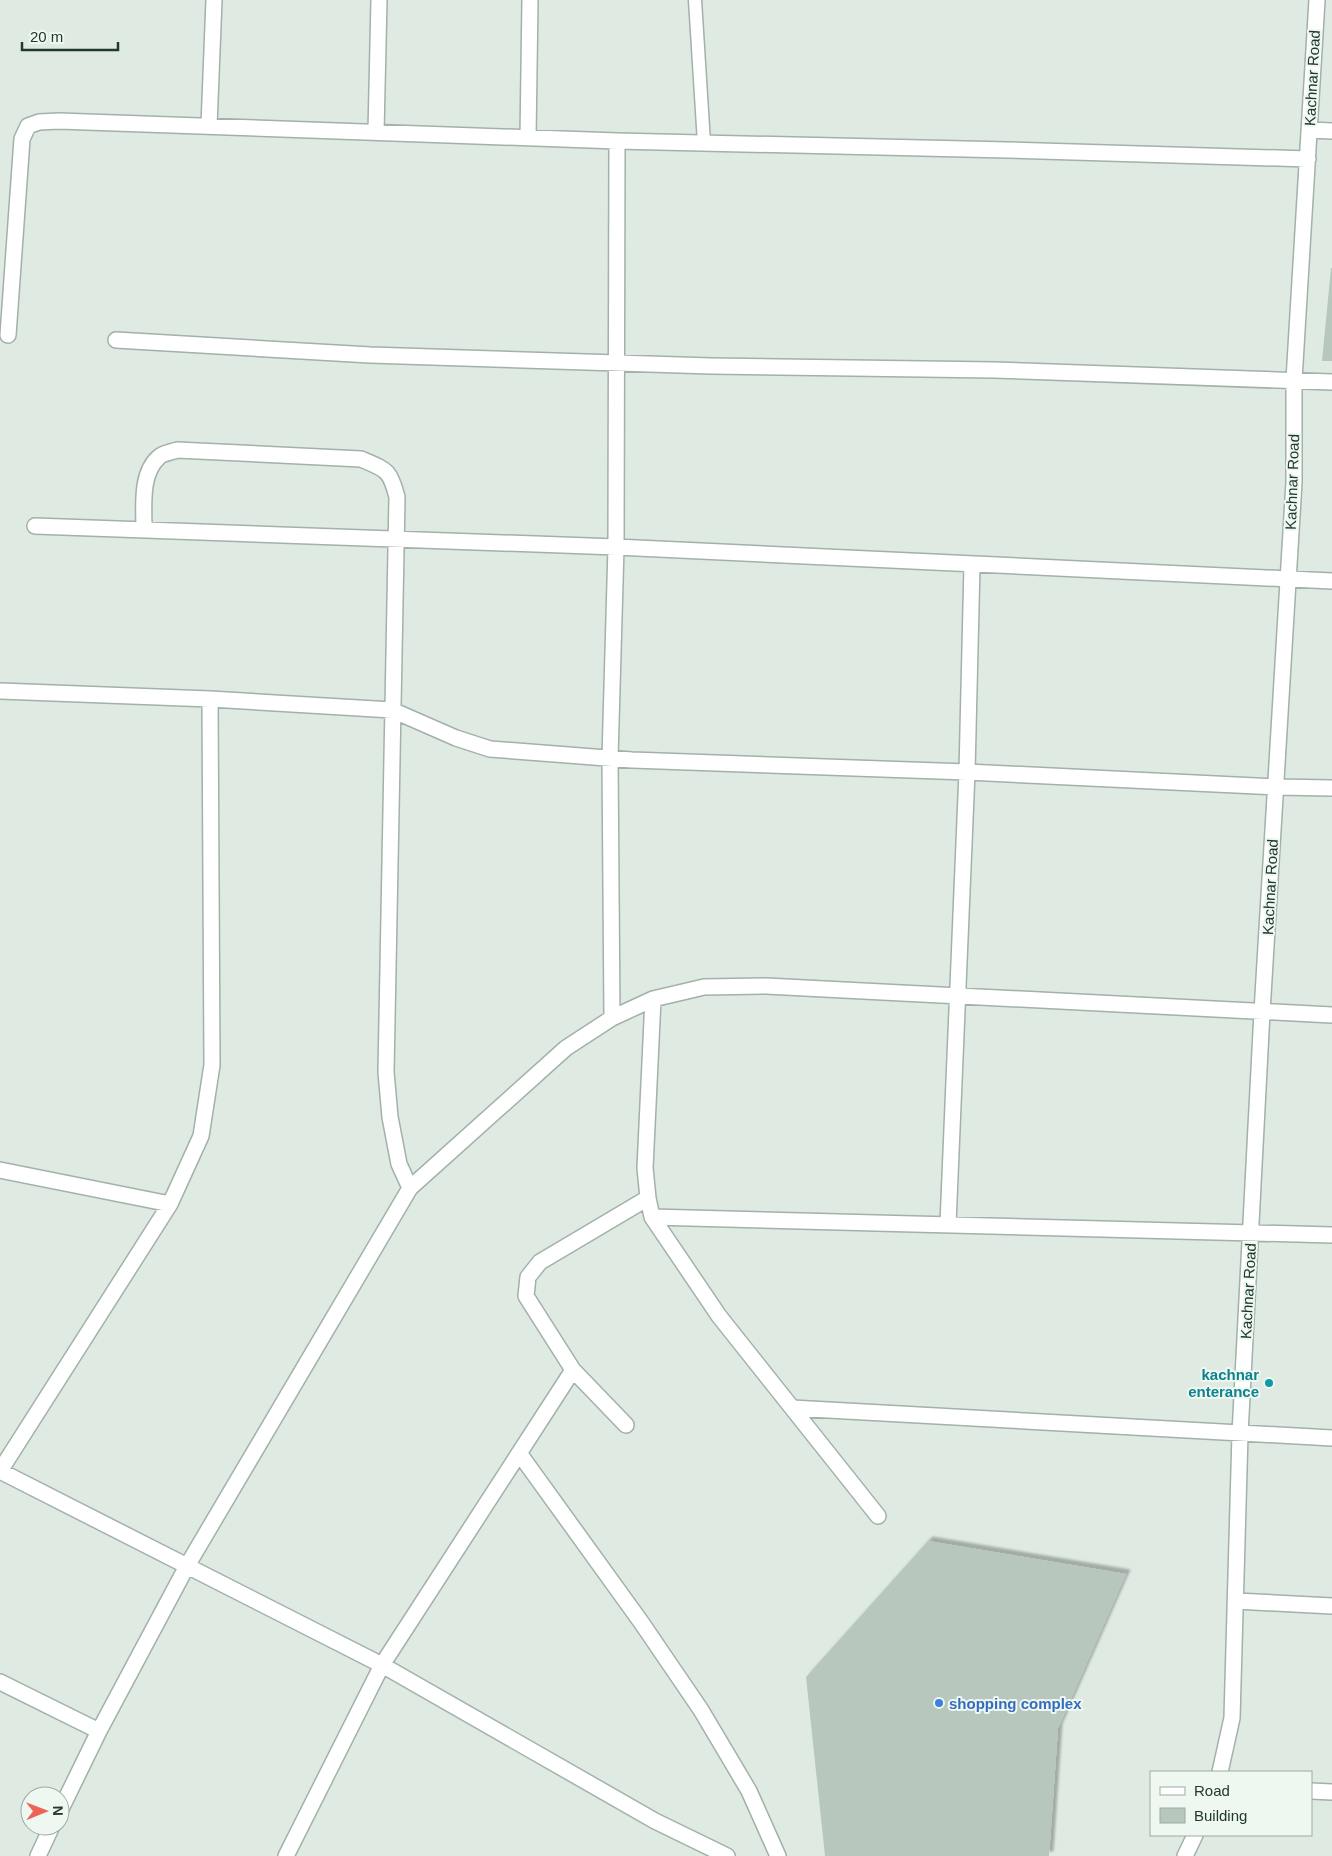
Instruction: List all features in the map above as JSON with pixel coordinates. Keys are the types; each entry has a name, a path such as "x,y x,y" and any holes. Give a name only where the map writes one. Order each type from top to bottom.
{"street":[{"path":"209,126 214,0"},
{"path":"376,132 379,0"},
{"path":"528,138 530,0"},
{"name":"Kachnar Road","path":"1220,1771 1232,1718 1240,1434 1262,1012 1294,482 1294,380 1317,0"},
{"path":"8,335 19,157 22,139 28,126 39,122 59,121 617,141 1308,159"},
{"path":"1310,130 1332,131"},
{"path":"612,1018 610,758 616,547 617,141"},
{"path":"116,340 370,355 615,363 1004,370 1332,382"},
{"path":"144,530 145,488 150,467 160,455 178,450 361,459 380,467 392,478 396,497 386,1072 390,1117 398,1164 410,1188"},
{"path":"35,526 616,547 1332,581"},
{"path":"948,1224 959,996 972,564"},
{"path":"0,691 392,710 456,738 490,749 610,758 1332,788"},
{"path":"210,700 212,1065 201,1136 170,1204 0,1470 382,1665 655,1821 727,1856"},
{"path":"70,1790 99,1731 187,1566 410,1188 566,1048 612,1018 654,999 704,987 766,986 1332,1015"},
{"path":"654,999 645,1168 652,1217 719,1316 878,1516"},
{"path":"0,1170 170,1204"},
{"path":"626,1424 573,1370 526,1296 528,1277 540,1262 648,1198"},
{"path":"652,1217 1332,1235"},
{"path":"286,1856 382,1665 573,1370"},
{"path":"792,1408 1332,1438"},
{"path":"519,1453 641,1622 701,1710 749,1791 778,1856"},
{"path":"1236,1601 1332,1606"},
{"path":"0,1682 99,1731"},
{"path":"1312,1791 1332,1792"},
{"path":"38,1856 47,1836"},
{"path":"1185,1856 1195,1836"}],"lane":[{"path":"695,0 704,143"}],"building":[{"path":"1331,268 1332,361 1322,361"},
{"name":"shopping complex","path":"928,1541 1126,1574 1058,1728 1049,1856 825,1856 806,1677"}],"place":[{"name":"kachnar enterance","path":"1269,1383"},
{"name":"shopping complex","path":"939,1703"}]}
